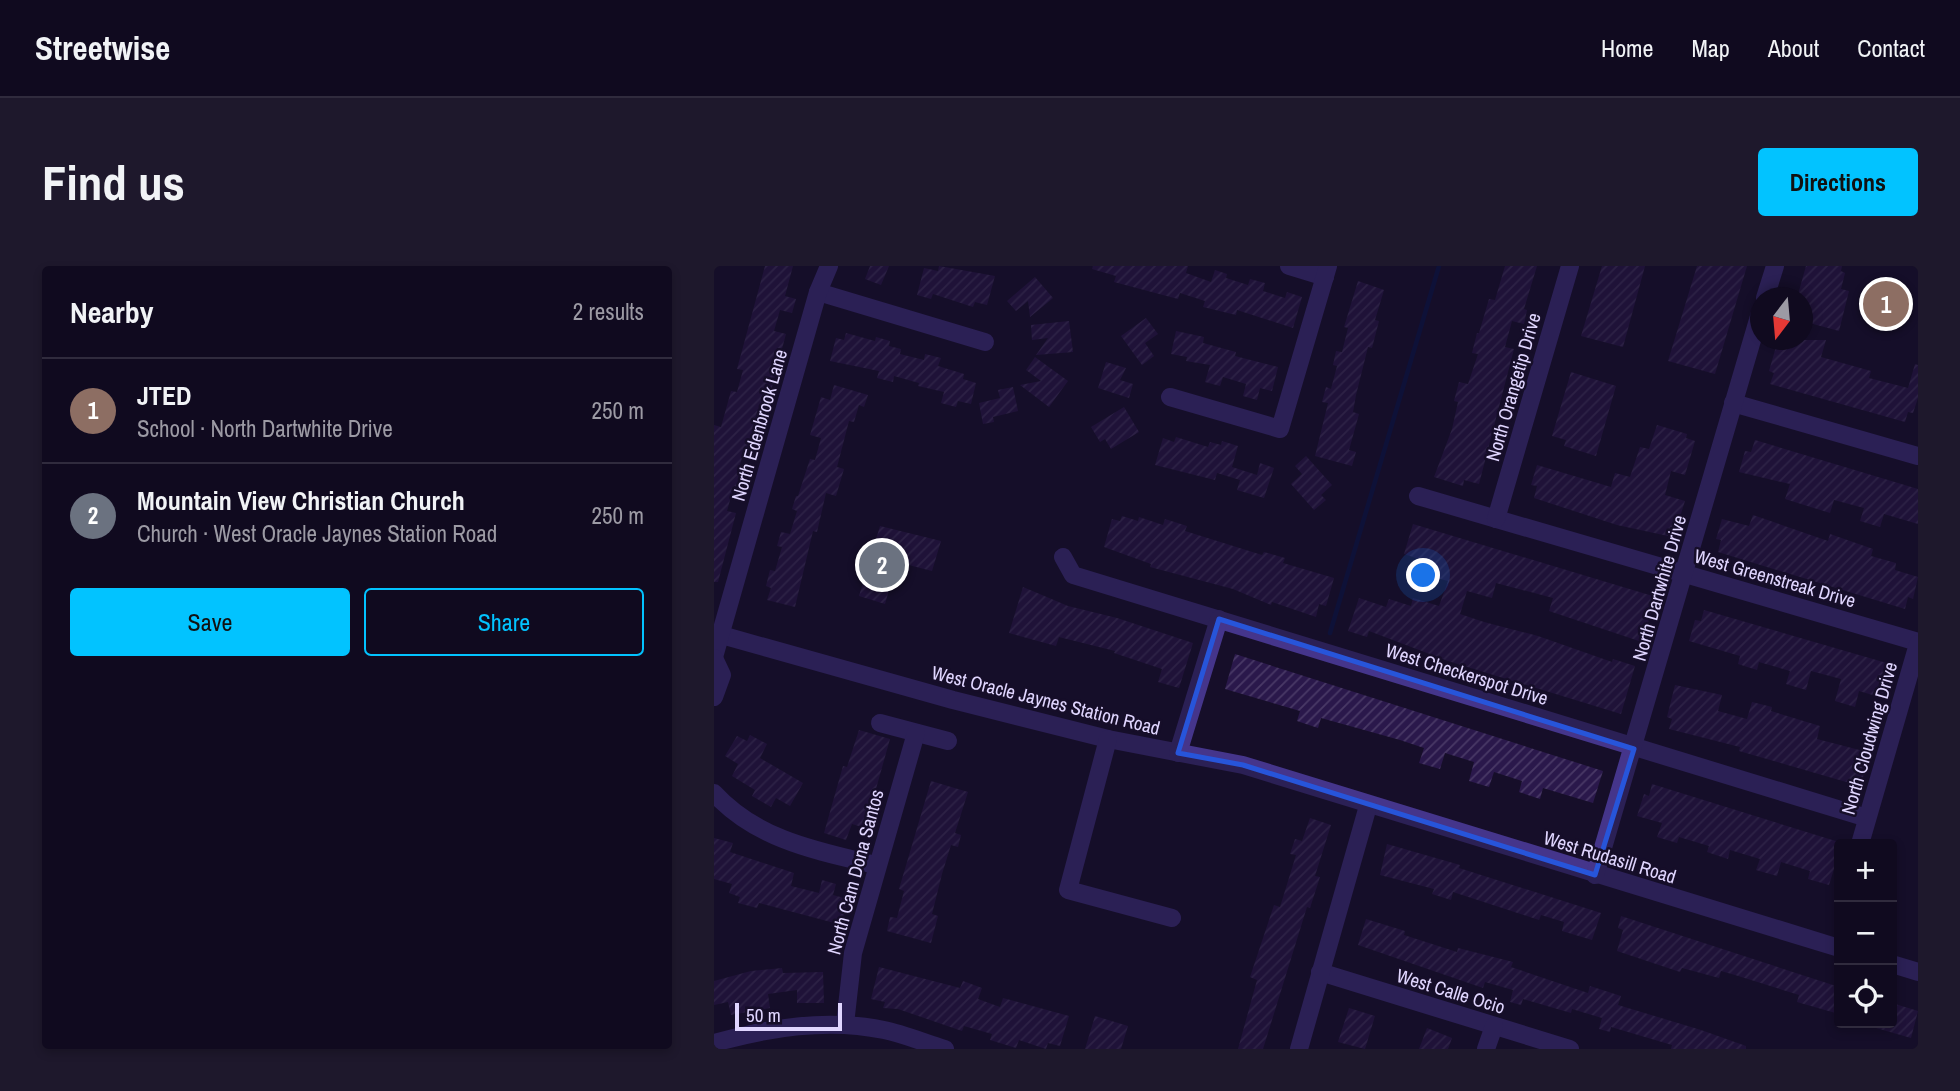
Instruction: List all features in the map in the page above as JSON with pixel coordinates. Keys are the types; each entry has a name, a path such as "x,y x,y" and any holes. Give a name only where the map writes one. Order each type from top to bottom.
{"street":[{"name":"North Edenbrook Lane","path":"714,658 718,635 818,292 829,266"},
{"path":"1170,397 1280,429 1327,271 1289,266"},
{"name":"North Orangetip Drive","path":"1496,519 1570,266"},
{"path":"1768,287 1774,266"},
{"path":"818,292 985,342"},
{"name":"North Dartwhite Drive","path":"1595,875 1750,346"},
{"path":"1733,403 1918,456"},
{"name":"West Greenstreak Drive","path":"1419,496 1918,643"},
{"name":"West Checkerspot Drive","path":"1063,557 1073,575 1867,818"},
{"path":"1178,753 1219,619"},
{"name":"West Oracle Jaynes Station Road","path":"718,635 1108,739 1243,765 1368,806"},
{"name":"North Cloudwing Drive","path":"1861,839 1918,643"},
{"path":"714,658 722,675 714,696"},
{"path":"880,723 948,741"},
{"name":"North Cam Dona Santos","path":"845,1024 853,953 876,865 916,733"},
{"path":"1108,739 1068,890 1172,918"},
{"path":"714,793 743,819 763,831 805,848 876,865"},
{"path":"1299,1049 1368,806"},
{"name":"West Rudasill Road","path":"1368,806 1834,947"},
{"path":"1895,965 1918,972"},
{"name":"West Calle Ocio","path":"1320,972 1570,1049"},
{"path":"714,1044 764,1029 845,1024 884,1030 945,1049"},
{"path":"1486,1049 1494,1026"}],"highlighted area":[{"path":"1219,619 1634,749 1595,875 1243,765 1178,753"}],"building":[{"path":"765,266 793,266 785,296 796,299 792,313 780,310 774,331 786,334 782,349 777,348 770,374 775,375 771,391 766,389 759,413 764,414 753,452 745,449 738,471 747,474 743,488 734,486 727,511 736,513 718,582 714,582 714,425 721,427 731,391 737,392 743,370 737,369"},
{"path":"870,266 889,266 881,285 865,279"},
{"path":"939,266 995,276 987,305 975,302 973,307 933,294 931,299 917,295 924,268 938,271"},
{"path":"1093,266 1188,266 1186,273 1211,282 1215,270 1227,274 1226,278 1248,285 1250,279 1265,283 1263,291 1285,298 1287,292 1302,297 1293,328 1237,310 1236,315 1203,307 1205,301 1180,293 1178,299 1114,282 1116,276 1092,269"},
{"path":"1505,266 1537,266 1524,309 1527,310 1524,324 1512,321 1505,347 1514,349 1479,484 1464,480 1463,486 1434,477 1452,429 1458,402 1454,401 1459,382 1468,384 1478,354 1472,353 1477,333 1489,299 1495,300"},
{"path":"1602,266 1645,266 1623,347 1581,336"},
{"path":"1697,266 1747,266 1715,374 1668,361"},
{"path":"1806,266 1842,266 1841,271 1845,273 1841,289 1849,291 1839,331 1813,324 1813,287 1800,287"},
{"path":"1035,277 1053,298 1030,317 1028,301 1016,311 1007,301"},
{"path":"1358,281 1384,290 1375,320 1379,321 1372,348 1368,347 1356,395 1353,412 1359,414 1349,450 1356,452 1352,466 1315,456 1328,403 1322,402 1326,387 1331,389 1337,366 1333,365 1336,351 1342,352 1348,328 1344,327"},
{"path":"1146,318 1158,334 1145,343 1154,356 1142,365 1121,336"},
{"path":"1069,321 1073,352 1036,355 1048,338 1032,340 1031,325"},
{"path":"1176,331 1204,337 1203,343 1236,352 1235,356 1278,367 1272,391 1260,388 1257,400 1243,396 1246,384 1223,377 1220,386 1205,382 1210,365 1186,361 1187,357 1171,354"},
{"path":"846,333 875,341 876,337 890,341 889,346 901,349 900,354 924,360 925,354 941,358 938,366 964,374 963,379 976,383 971,404 958,401 956,407 941,403 944,392 918,386 919,383 894,376 893,382 877,378 879,371 830,361 836,338 844,340"},
{"path":"1813,340 1826,340 1821,357 1871,371 1869,378 1908,388 1915,364 1918,365 1918,398 1913,413 1908,412 1905,422 1770,384 1774,373 1769,371 1775,350 1813,350"},
{"path":"1035,357 1068,381 1049,407 1020,385 1041,381 1026,370"},
{"path":"1106,362 1126,368 1120,380 1133,384 1129,398 1098,388"},
{"path":"1571,372 1616,386 1596,456 1564,446 1566,440 1552,436"},
{"path":"834,385 868,395 864,407 859,405 854,422 849,421 837,467 844,469 836,496 826,493 817,532 813,531 795,607 767,600 771,588 766,586 770,570 775,571 782,547 777,546 781,532 790,534 797,511 792,509 796,496 810,459 815,460 821,438 810,435 821,397 830,400"},
{"path":"1013,387 1018,411 993,417 994,422 983,424 979,403 1000,398 998,390"},
{"path":"1124,407 1139,432 1111,449 1105,439 1100,442 1091,427"},
{"path":"1657,425 1687,434 1686,438 1695,441 1685,475 1671,471 1665,495 1685,501 1676,529 1670,527 1668,536 1617,525 1534,498 1537,486 1531,485 1537,465 1611,487 1615,473 1630,477 1640,447 1649,449"},
{"path":"1176,437 1208,447 1210,442 1221,445 1222,441 1238,446 1232,467 1257,475 1260,463 1274,468 1264,498 1237,490 1240,480 1217,473 1215,480 1155,465 1163,438 1174,442"},
{"path":"1755,440 1918,489 1918,524 1884,514 1880,527 1860,521 1864,508 1834,500 1830,513 1785,499 1790,484 1739,472 1745,451 1751,452"},
{"path":"1306,456 1332,485 1321,495 1326,500 1314,510 1291,484 1302,474 1295,466"},
{"path":"1753,515 1828,541 1830,534 1873,549 1871,556 1896,563 1895,570 1918,577 1913,599 1908,597 1905,609 1718,552 1721,540 1716,539 1722,519 1749,526"},
{"path":"1122,516 1138,521 1139,517 1163,525 1165,519 1187,526 1185,531 1262,555 1264,552 1285,558 1283,563 1334,578 1326,606 1319,604 1316,617 1272,602 1271,605 1233,589 1150,567 1151,564 1104,547 1112,519 1120,521"},
{"path":"1413,524 1656,597 1642,642 1549,611 1553,598 1496,583 1492,598 1467,591 1460,614 1538,636 1612,662 1613,659 1635,666 1621,714 1448,661 1369,631 1367,637 1348,631 1359,598 1386,607 1389,599 1411,606 1413,598 1439,606 1448,581 1422,574 1425,561 1404,554"},
{"path":"880,526 941,541 932,571 897,562 885,604 859,596"},
{"path":"1023,587 1068,606 1117,618 1193,643 1179,688 1158,682 1162,669 1114,653 1115,651 1059,637 1056,646 1009,633"},
{"path":"1704,610 1890,664 1886,677 1892,679 1886,699 1859,691 1855,707 1835,701 1841,679 1811,671 1806,690 1786,684 1790,671 1759,662 1757,670 1738,664 1740,656 1689,641 1695,620 1701,621"},
{"path":"1235,654 1603,771 1593,803 1543,788 1540,799 1519,792 1522,781 1494,772 1489,787 1469,781 1474,762 1445,753 1440,769 1419,763 1424,748 1321,718 1318,728 1297,721 1300,711 1225,689"},
{"path":"1675,685 1722,695 1718,711 1747,719 1752,702 1772,707 1771,711 1820,726 1817,739 1871,753 1860,786 1739,751 1740,747 1669,729 1672,719 1667,717"},
{"path":"859,730 890,739 865,828 852,824 846,840 824,833 843,766 847,767"},
{"path":"750,735 767,744 760,758 803,783 790,806 776,798 771,807 752,796 755,790 732,776 738,764 725,756 737,736 747,741"},
{"path":"931,781 968,792 955,833 961,835 958,847 951,845 932,914 938,916 931,943 887,931 890,917 897,918 904,891 899,889"},
{"path":"1652,784 1834,841 1834,869 1829,885 1808,879 1810,871 1781,862 1777,876 1756,870 1760,859 1730,850 1728,859 1707,852 1709,846 1679,837 1677,843 1657,837 1662,823 1637,816 1644,794 1649,796"},
{"path":"1310,818 1331,825 1315,876 1320,877 1310,908 1307,907 1263,1049 1238,1049 1257,980 1250,977 1274,905 1280,907 1296,855 1290,854 1295,839 1302,841"},
{"path":"714,838 733,843 730,852 794,873 791,886 819,893 822,880 836,884 833,895 848,899 842,925 759,903 757,908 738,903 740,897 729,893 732,884 714,879"},
{"path":"1387,844 1460,865 1459,868 1601,913 1592,940 1562,931 1564,922 1541,915 1539,920 1453,892 1451,900 1432,894 1434,889 1380,875"},
{"path":"1621,916 1834,985 1834,1013 1797,1002 1799,995 1721,971 1719,978 1682,968 1680,972 1617,951 1623,930 1618,928"},
{"path":"1366,919 1457,952 1458,948 1513,962 1511,967 1588,993 1590,986 1621,996 1618,1005 1701,1030 1746,1046 1746,1049 1671,1049 1672,1045 1611,1027 1610,1032 1599,1029 1602,1018 1572,1009 1571,1013 1523,999 1521,1005 1510,1002 1513,990 1485,982 1483,988 1358,945"},
{"path":"879,967 960,988 963,981 982,988 978,999 1000,1007 1003,998 1069,1016 1060,1046 1048,1043 1046,1049 1019,1040 1016,1048 990,1040 992,1034 964,1026 962,1031 898,1009 883,1008 885,1002 871,999"},
{"path":"782,968 783,973 823,972 824,1003 797,1003 797,990 768,994 770,1008 731,1015 728,1002 714,1005 714,981 751,971"},
{"path":"1897,1005 1918,1011 1911,1038 1876,1028 1897,1028"},
{"path":"1349,1008 1375,1016 1365,1049 1338,1042"},
{"path":"1095,1016 1128,1026 1121,1049 1085,1049"},
{"path":"1427,1028 1452,1038 1448,1049 1419,1049"}],"waterway":[{"path":"1330,633 1439,266"}],"place":[{"name":"JTED","path":"1886,304"},
{"name":"Mountain View Christian Church","path":"882,565"}]}
